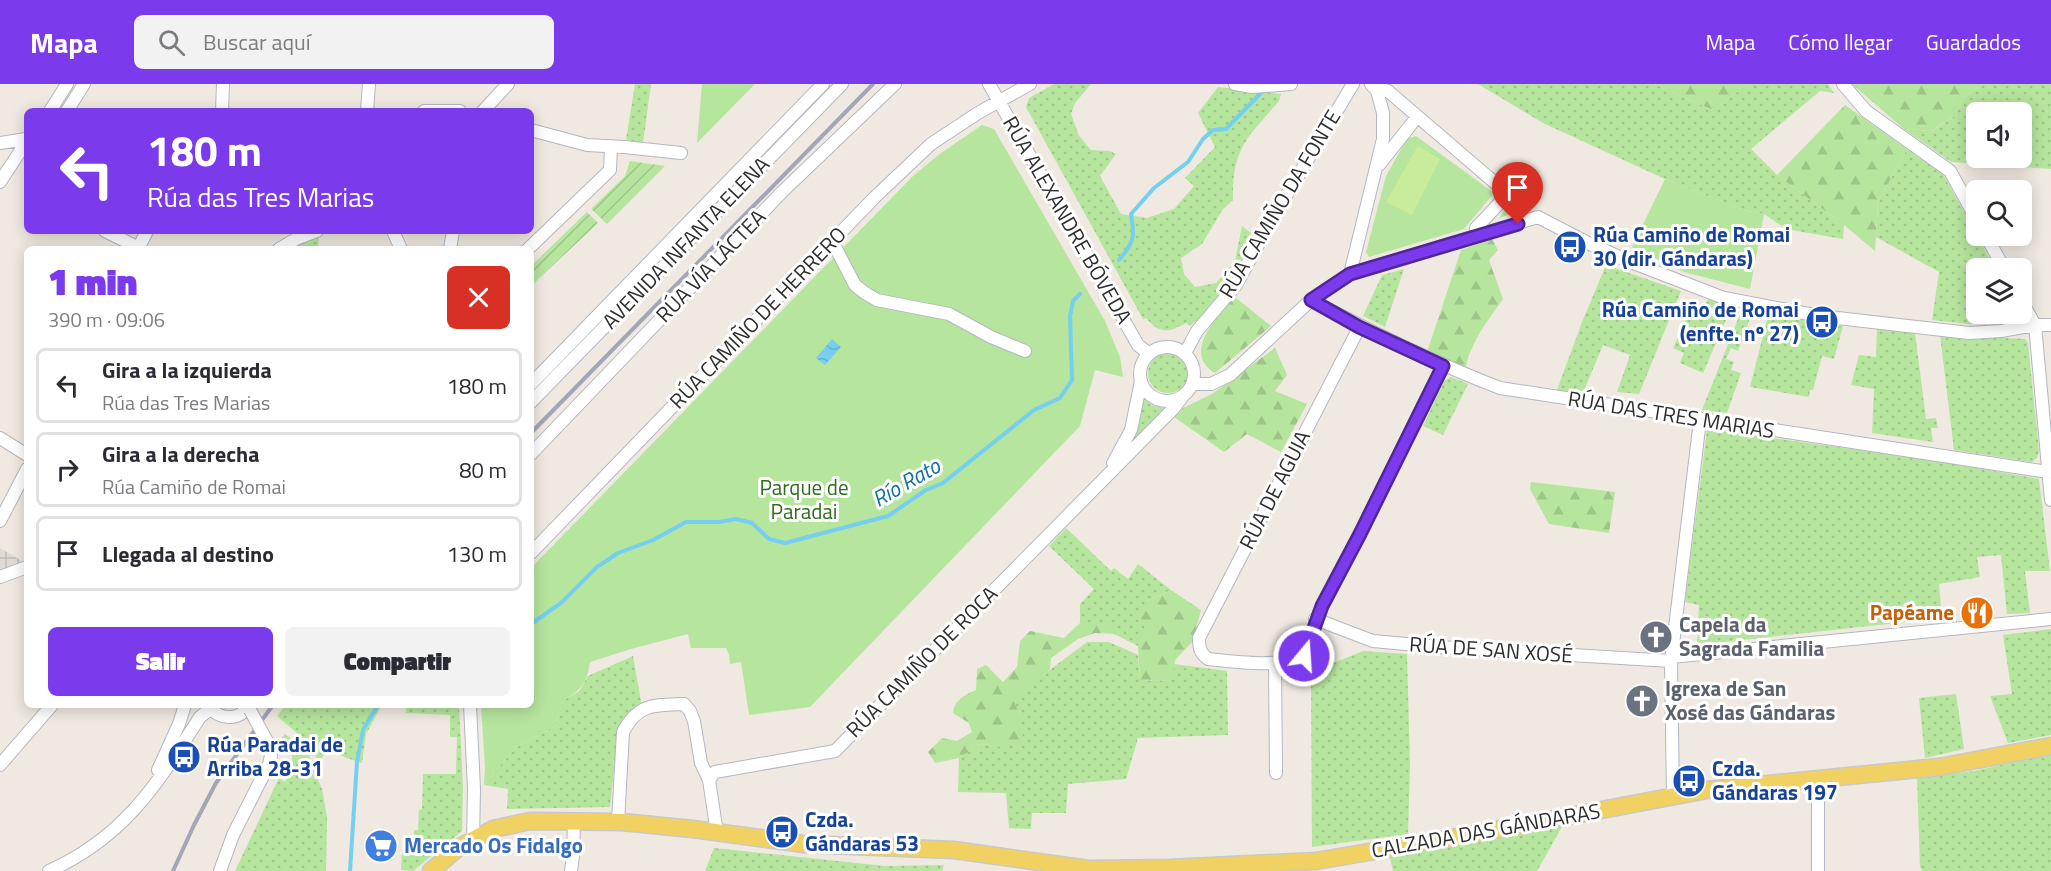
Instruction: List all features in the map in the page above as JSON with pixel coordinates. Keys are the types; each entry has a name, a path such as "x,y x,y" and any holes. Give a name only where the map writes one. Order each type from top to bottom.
{"main road":[{"name":"CALZADA DAS GÁNDARAS","path":"430,871 458,848 493,829 530,821 618,822 804,844 954,850 1089,869 1317,866 1707,790 1939,767 2051,746"}],"street":[{"path":"52,108 67,84"},
{"path":"69,108 84,84"},
{"path":"222,108 223,84"},
{"path":"367,108 369,84"},
{"path":"486,108 508,84"},
{"name":"AVENIDA INFANTA ELENA","path":"534,381 823,84"},
{"name":"AVENIDA INFANTA ELENA","path":"534,399 842,84"},
{"name":"RÚA VÍA LÁCTEA","path":"534,451 782,192 895,84"},
{"name":"RÚA ALEXANDRE BÓVEDA","path":"989,84 1138,345 1149,354"},
{"name":"RÚA CAMIÑO DE HERRERO","path":"534,550 875,197 932,144 978,113 1030,84"},
{"path":"1234,84 1252,87 1291,84"},
{"name":"RÚA CAMIÑO DA FONTE","path":"1185,353 1197,331 1236,285 1353,84"},
{"path":"1843,84 1866,111 1950,171 1966,200"},
{"path":"1374,87 1388,91 1514,192 1476,228 1478,236"},
{"path":"1350,274 1383,139 1383,113 1374,87"},
{"path":"1376,168 1418,117"},
{"path":"534,131 586,145 681,153"},
{"path":"0,143 23,140 21,150 0,182"},
{"path":"531,246 610,170 611,147"},
{"path":"1193,384 1211,384 1230,375 1311,300 1350,274 1478,236 1539,213 1618,257 1724,298 1831,317 1969,333 2051,325"},
{"path":"111,234 135,246"},
{"path":"284,246 309,234"},
{"path":"832,241 855,285 871,297 949,314 991,337 1025,351"},
{"name":"RÚA DAS TRES MARIAS","path":"1311,300 1359,327 1443,366 1500,388 2048,472"},
{"path":"2032,320 2035,325 2051,500"},
{"name":"RÚA DE AGUIA","path":"1275,663 1208,659 1202,655 1198,647 1199,638 1359,327"},
{"path":"1170,346 1185,353 1194,367 1193,384 1183,396 1175,400 1158,399 1151,395 1141,381 1142,364 1149,354 1158,348 1170,346"},
{"path":"1276,773 1275,663 1304,656 1315,619 1443,366"},
{"name":"RÚA CAMIÑO DE ROCA","path":"1103,479 1131,430 1141,381"},
{"name":"RÚA CAMIÑO DE ROCA","path":"709,780 715,772 835,751 1173,409 1183,396"},
{"path":"1673,796 1671,778 1672,659 1700,420"},
{"path":"0,438 24,453"},
{"path":"0,521 24,475"},
{"path":"0,577 24,568"},
{"name":"RÚA DE SAN XOSÉ","path":"1315,619 1373,641 1439,647 1672,659 2051,619"},
{"path":"618,822 623,732 630,719 642,710 659,705 684,704 694,721 701,763 709,780 717,832"},
{"path":"0,765 49,708"},
{"path":"154,786 156,772 176,731 184,708"},
{"path":"49,871 74,859 113,831 141,803 208,708"},
{"path":"210,708 224,717 239,715 249,708 268,742 271,756 233,835 220,871"},
{"path":"470,708 474,789 473,840"},
{"path":"1818,779 1818,871"},
{"path":"571,871 574,822"}],"green space":[{"path":"635,84 651,84 643,143 626,140"},
{"path":"702,84 755,84 697,143"},
{"path":"1054,84 1091,84 1075,103 1071,114 1079,136 1091,150 1110,151 1116,154 1100,176 1121,214 1147,218 1174,209 1194,186 1185,178 1215,147 1198,113 1218,87 1281,94 1279,101 1250,135 1239,156 1233,182 1233,200 1223,209 1202,244 1181,258 1184,274 1195,287 1216,283 1235,261 1242,226 1256,237 1211,309 1190,326 1186,323 1174,329 1164,330 1156,327 1146,318 1143,319 1026,107 1029,98"},
{"path":"1478,84 1654,84 1713,110 1748,84 1828,84 1834,93 1820,91 1751,149 1777,175 1844,225 1843,239 1786,229 1764,214 1743,210 1665,179 1543,123"},
{"path":"1654,84 1748,84 1713,110"},
{"path":"1852,84 1981,84 1961,101 1956,115 1931,131 1904,129"},
{"path":"1981,84 2051,84 2051,169 2032,168 2032,102 1966,102 1966,163 1951,162 1904,129 1932,131 1956,115 1961,101"},
{"path":"1845,105 1907,149 1878,202 1875,251 1777,175"},
{"name":"Parque de Paradai","path":"982,125 994,129 1105,321 1120,357 1123,377 1095,370 1080,426 810,707 749,715 741,662 730,664 726,648 691,648 688,634 590,662 582,685 563,701 555,726 515,748 484,785 481,708 534,708 534,565 914,175"},
{"path":"1416,136 1494,193 1464,229 1369,257 1366,252 1386,176 1407,139"},
{"path":"1418,146 1440,159 1412,215 1386,202"},
{"path":"1907,149 1943,174 1966,216 1966,246 1983,246 1989,258 1966,258 1966,324 1932,320 1939,272 1876,237 1878,202"},
{"path":"630,161 665,166 607,224 591,209 625,176"},
{"path":"741,178 743,180 534,392 534,388"},
{"path":"1665,179 1743,210 1764,214 1750,289 1684,272 1632,247"},
{"path":"1516,195 1531,208 1499,218"},
{"path":"587,212 598,223 534,283 534,263"},
{"path":"319,237 318,246 297,246 298,242"},
{"path":"1492,239 1498,250 1489,260 1503,299 1476,340 1466,367 1427,352 1461,250"},
{"path":"1606,265 1681,291 1639,394 1617,392 1630,355 1603,345 1582,395 1557,390 1582,322"},
{"path":"1404,269 1385,327 1363,316 1382,275"},
{"path":"1236,298 1271,326 1215,373 1206,365 1201,356 1205,336 1230,300"},
{"path":"1708,299 1732,306 1703,373 1680,363 1684,353 1673,348 1694,302 1705,305"},
{"path":"1742,309 1753,310 1738,351 1731,348 1726,359 1734,362 1731,370 1741,373 1727,413 1702,410"},
{"path":"1769,312 1843,326 1834,359 1822,356 1809,397 1750,387"},
{"path":"1877,329 1915,333 1926,419 1936,418 1938,428 1931,428 1933,442 1872,433 1874,389 1851,385 1859,355 1876,357"},
{"path":"1940,335 2025,339 2028,343 2039,451 2037,458 2032,462 1954,450"},
{"path":"1275,348 1287,375 1275,391 1307,404 1281,452 1247,434 1224,452 1174,417 1183,408 1212,394"},
{"path":"1168,353 1182,359 1188,373 1182,387 1168,393 1154,387 1148,373 1154,359"},
{"path":"1451,377 1468,384 1443,435 1423,426 1444,381"},
{"path":"1142,398 1152,405 1167,409 1130,447"},
{"path":"1707,429 1931,460 2039,479 2050,571 2025,571 2030,613 2007,614 2001,555 1977,557 1980,577 1939,584 1942,618 1697,645 1699,605 1685,602"},
{"path":"1531,482 1615,492 1609,533 1549,524 1530,489"},
{"path":"1066,528 1111,571 1114,568 1128,579 1138,564 1171,590 1147,601 1146,631 1138,646 1114,634 1113,623 1080,623 1080,604 1094,589 1049,546"},
{"path":"1171,590 1201,610 1193,641 1175,660 1172,680 1140,681 1138,646 1146,631 1139,615 1147,601"},
{"path":"1080,623 1114,623 1114,634 1095,633 1078,639 1051,658 1050,669 1013,700 1020,715 1024,744 1003,747 981,744 959,758 935,763 928,752 942,738 957,741 972,732 969,723 953,713 958,701 976,690 977,669 986,665 1003,682 1017,667 1020,641 1030,631 1064,638"},
{"path":"2051,629 2051,735 2008,743 1990,696 2012,694 2003,635"},
{"path":"1087,642 1109,642 1138,655 1140,681 1171,680 1174,664 1227,671 1228,735 1138,738 1126,779 1068,784 1066,813 1032,813 1031,829 1009,828 1006,793 958,792 959,758 981,744 1003,747 1020,715 1012,700"},
{"path":"1363,651 1407,654 1410,765 1408,834 1312,847 1311,672"},
{"path":"633,656 642,707 618,734 610,807 507,809 508,789 484,785 515,748 555,726 563,701 579,691 588,676"},
{"path":"1956,694 1964,749 1925,758 1919,698"},
{"path":"284,708 380,708 366,734 362,763 337,753 324,755 318,763 311,745 277,716"},
{"path":"406,708 459,708 463,788 462,831 413,871 401,870 402,852 414,851 414,830 418,830 419,810 422,809 423,774 456,774 457,737 450,737 450,715 406,713"},
{"path":"285,734 308,751 322,789 327,817 326,871 235,871 279,778 285,782 291,769 291,755 281,739"},
{"path":"2051,754 2051,871 1922,871 1917,778 1974,771"},
{"path":"1563,825 1537,871 1393,871 1389,854"},
{"path":"714,848 885,866 944,865 942,871 705,871"}],"shaded area":[{"path":"0,548 24,562 0,573"}],"water":[{"path":"832,339 841,347 825,365 816,358"}],"waterway":[{"name":"Río Rato","path":"1119,260 1128,249 1132,239 1131,214 1154,188 1188,162 1203,139 1213,130 1226,129 1261,93"},
{"name":"Río Rato","path":"534,622 561,603 597,567 618,553 653,540 686,522 719,522 736,519 752,523 769,539 785,543 888,516 926,490 943,483 1034,410 1060,398 1072,380 1070,316 1073,301 1080,294"},
{"name":"Río Rato","path":"350,871 357,762 363,730 376,708"}],"railway":[{"path":"534,430 873,84"},
{"path":"173,871 216,783 271,708"}],"place":[{"name":"Rúa Camiño de Romai 30 (dir. Gándaras)","path":"1570,247"},
{"name":"Rúa Camiño de Romai (enfte. nº 27)","path":"1822,322"},
{"name":"Papéame","path":"1977,613"},
{"name":"Capela da Sagrada Familia","path":"1656,637"},
{"name":"Igrexa de San Xosé das Gándaras","path":"1642,701"},
{"name":"Rúa Paradai de Arriba 28-31","path":"184,757"},
{"name":"Czda. Gándaras 197","path":"1689,781"},
{"name":"Czda. Gándaras 53","path":"782,832"},
{"name":"Mercado Os Fidalgo","path":"381,846"}],"route":[{"path":"1304,656 1315,619 1348,559 1443,366 1359,327 1311,300 1350,274 1518,224"}]}
